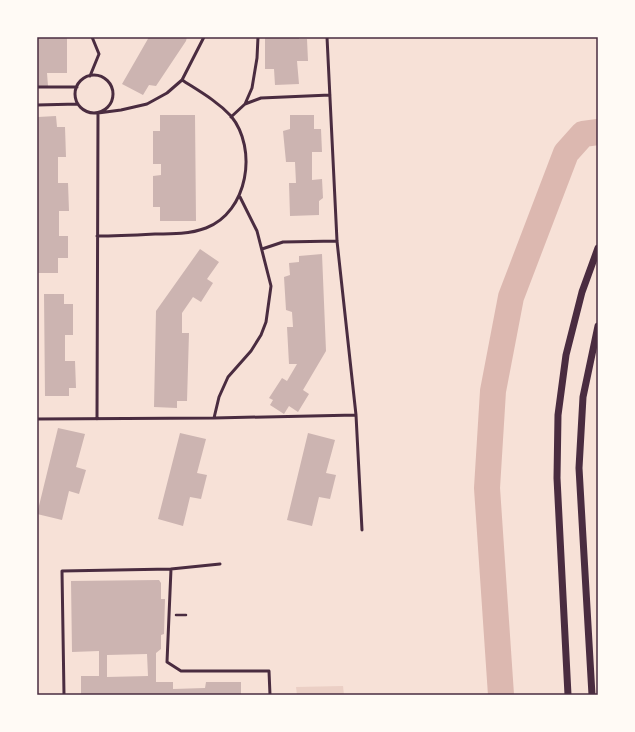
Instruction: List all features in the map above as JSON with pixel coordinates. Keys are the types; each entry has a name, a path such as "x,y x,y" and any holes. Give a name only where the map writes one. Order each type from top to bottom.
{"street":[{"path":"568,695 557,478 558,415 566,355 582,292 598,248"},
{"path":"592,695 579,468 583,397 598,326"}],"lane":[{"path":"90,76 99,54 92,37"},
{"path":"98,112 109,106 113,93 111,87 103,78 97,76 85,78 77,87 76,93 78,104 87,112 98,112 121,110 147,104 167,93 182,80 204,37"},
{"path":"245,104 252,88 257,58 258,37"},
{"path":"327,37 337,241 356,415 362,530"},
{"path":"97,236 189,233 207,228 222,220 232,210 240,197 246,164 245,148 239,131 231,117 218,104 182,80"},
{"path":"37,87 77,87"},
{"path":"231,117 245,104 261,98 330,95"},
{"path":"37,104 78,104"},
{"path":"97,419 98,112"},
{"path":"214,418 219,397 228,377 251,351 261,335 266,322 271,286 257,231 240,197"},
{"path":"262,249 282,242 337,241"},
{"path":"37,419 214,418 356,415"},
{"path":"64,695 62,571 171,569 220,564"},
{"path":"171,569 167,662 181,671 269,671 270,695"}],"shaded area":[{"path":"343,686 344,695 297,695 296,687"}],"building":[{"path":"37,37 67,37 67,73 47,73 48,86 37,86"},
{"path":"149,37 187,37 186,41 156,86 149,85 143,95 122,84"},
{"path":"265,37 299,37 299,39 307,39 308,61 297,61 299,84 275,85 274,69 265,69"},
{"path":"160,115 195,115 196,221 160,221 160,207 153,207 153,176 161,175 161,164 153,164 153,131 160,131"},
{"path":"290,115 314,115 314,129 321,129 322,152 312,152 312,180 322,179 323,198 319,201 319,215 290,216 289,183 296,183 295,162 286,162 283,131 290,129"},
{"path":"56,116 57,127 65,127 66,157 58,157 58,183 68,183 69,211 59,211 59,236 68,236 68,258 58,258 58,273 37,273 38,117"},
{"path":"200,249 219,262 207,279 213,283 201,302 193,297 182,313 182,333 189,333 187,401 177,401 177,408 154,407 156,311"},
{"path":"322,254 326,351 303,390 309,394 298,412 289,406 284,414 270,405 273,400 269,398 282,378 287,381 297,364 289,364 287,327 293,327 292,312 286,310 284,277 290,275 289,263 299,262 299,256"},
{"path":"44,294 64,294 64,304 73,304 73,335 65,335 65,361 75,361 76,388 69,388 69,396 45,396"},
{"path":"58,428 85,434 76,467 86,470 79,494 69,491 62,520 37,514"},
{"path":"180,433 206,439 197,473 207,475 201,499 190,497 183,526 158,519"},
{"path":"308,433 335,440 326,473 336,475 330,499 319,497 312,526 287,520"},
{"path":"159,580 161,583 161,599 165,599 164,634 161,635 161,649 156,653 156,682 173,682 173,689 205,688 206,682 241,682 241,695 81,695 81,676 99,676 99,651 72,652 71,581","holes":["147,654 148,676 107,677 107,655"]}],"waterway":[{"path":"501,695 487,488 493,391 511,297 566,153 583,134 598,132"}]}
